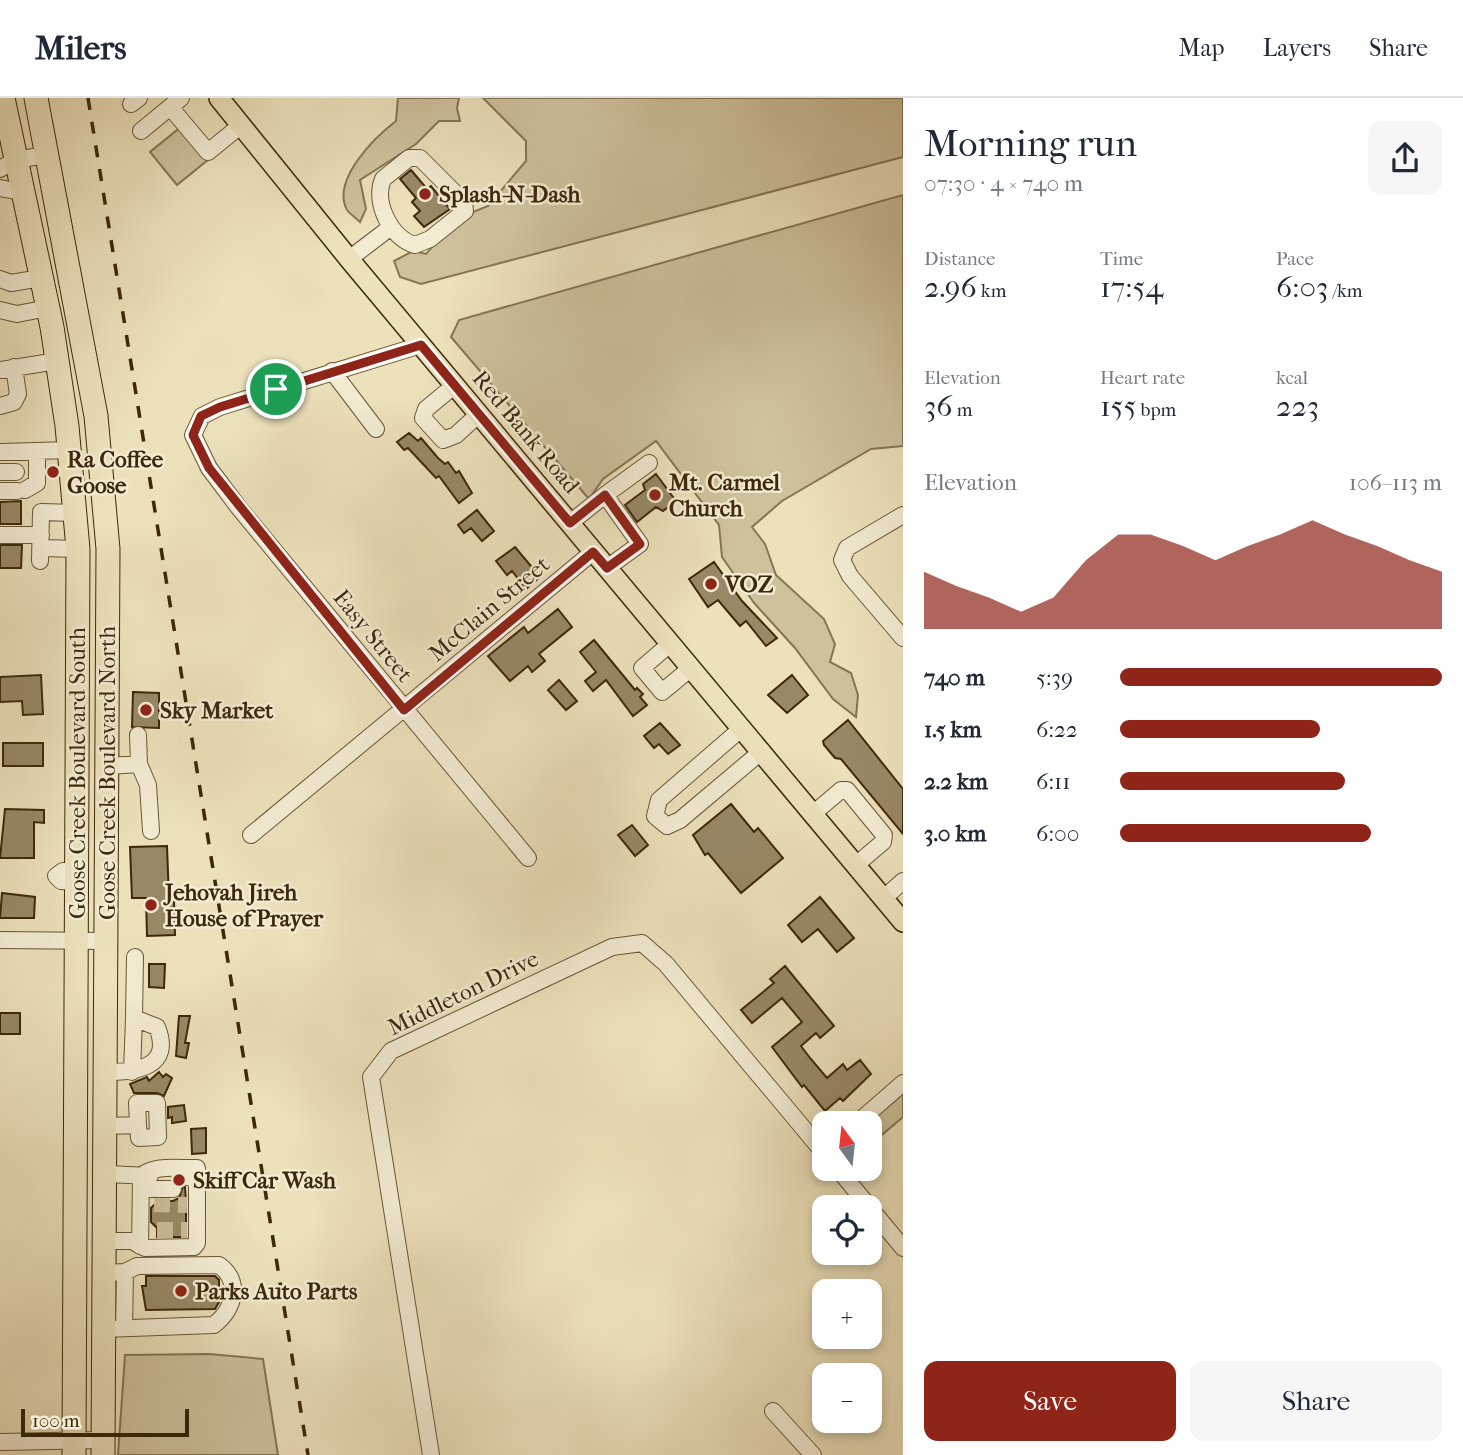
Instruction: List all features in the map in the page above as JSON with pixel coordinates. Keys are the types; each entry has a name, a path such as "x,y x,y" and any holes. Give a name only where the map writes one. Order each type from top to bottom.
{"highway":[{"name":"Goose Creek Boulevard South","path":"3,98 11,190 41,278 57,361 70,450 78,550 73,1448"},
{"name":"Goose Creek Boulevard North","path":"36,98 96,416 105,491 108,550 106,1241 115,1273 114,1329 103,1447"}],"main road":[{"name":"Red Bank Road","path":"219,99 349,259 903,922"}],"street":[{"path":"141,131 176,102 208,152 240,126"},
{"path":"8,165 46,155"},
{"path":"408,158 420,158 464,202 465,211 430,239 415,245 403,242 391,227 380,198 381,185 383,179 408,158"},
{"path":"349,259 391,227"},
{"path":"1,275 10,283 41,278"},
{"path":"0,310 16,314 48,308"},
{"path":"376,429 332,371 421,345"},
{"path":"0,406 15,402 17,397 7,368 57,361"},
{"name":"Easy Street","path":"332,371 220,407 201,416 193,435 216,478 528,858"},
{"path":"455,385 426,409 423,418 443,440 456,435 479,414"},
{"path":"0,452 70,450"},
{"path":"14,491 34,487 20,472 37,451"},
{"path":"570,523 649,463"},
{"path":"605,495 640,544 607,568"},
{"path":"41,548 41,512 76,513"},
{"path":"903,515 847,548 842,560 850,576 903,638"},
{"path":"0,535 41,548 78,550"},
{"name":"McClain Street","path":"251,835 593,552"},
{"path":"671,643 642,668 662,692 691,668"},
{"path":"743,728 659,800 655,816 667,826 680,820 762,751"},
{"path":"138,735 139,764 148,785 151,831"},
{"path":"108,766 139,764"},
{"path":"814,813 841,790 847,790 884,835 883,842 857,864"},
{"path":"884,898 903,881"},
{"path":"0,940 106,941"},
{"name":"Middleton Drive","path":"431,1455 371,1077 391,1051 612,947 642,943 666,964 812,1138"},
{"path":"132,1072 135,957"},
{"path":"106,1009 134,1014 158,1027 161,1036 158,1058 148,1067 132,1072 107,1072"},
{"path":"871,1111 903,1083"},
{"path":"107,1126 138,1125"},
{"path":"107,1174 176,1190"},
{"path":"848,1181 903,1248"},
{"path":"140,1238 194,1247 197,1243 176,1190"},
{"path":"140,1238 176,1190"},
{"path":"106,1241 132,1241 157,1230"},
{"path":"114,1329 214,1325 226,1316 231,1306 233,1283 227,1271 219,1265 137,1266 115,1273"},
{"path":"774,1411 813,1455"},
{"path":"0,1442 73,1448 103,1447"}],"shaded area":[{"path":"398,98 459,98 457,108 460,121 439,121 416,144 360,180 366,209 360,222 347,210 345,186 350,173 367,148 396,121"},
{"path":"483,98 903,98 903,157 421,284 400,277 394,261 413,251 426,254 458,218 488,206 526,161 526,141"},
{"path":"182,126 209,159 177,185 150,152"},
{"path":"903,195 903,446 871,449 782,501 752,527 765,544 776,575 824,619 835,644 830,662 851,673 858,695 856,717 833,699 795,648 754,603 722,557 719,525 656,441 603,479 589,499 451,337 459,320"},
{"path":"903,1088 903,1117 882,1135 882,1111 878,1111"},
{"path":"209,1354 263,1359 278,1455 118,1455 125,1355"}],"building":[{"name":"Splash-N-Dash","path":"411,170 427,189 431,186 450,209 424,227 414,216 420,211 412,202 416,198 400,179"},
{"path":"409,433 418,441 421,438 438,458 445,464 448,462 456,473 459,471 472,493 459,503 439,476 436,478 408,448 404,450 397,442"},
{"name":"Mt. Carmel Church","path":"656,474 676,501 663,511 656,507 637,522 625,505 645,490 643,484"},
{"path":"21,501 21,524 0,524 0,502"},
{"path":"477,510 494,531 482,541 471,528 464,533 458,525"},
{"path":"0,545 22,545 21,568 0,568"},
{"path":"515,547 540,577 526,589 512,571 507,575 496,561"},
{"path":"714,562 742,601 777,638 766,646 746,621 740,626 718,600 708,607 689,579"},
{"path":"558,609 572,627 539,654 545,661 532,672 528,666 510,681 488,656 524,627 528,633"},
{"path":"594,640 635,690 637,688 643,694 640,697 647,705 633,716 606,680 593,691 585,681 596,672 580,652"},
{"path":"41,675 43,714 23,715 22,701 0,702 0,677"},
{"path":"792,675 808,695 787,713 768,695"},
{"path":"559,680 577,701 566,710 548,690"},
{"name":"Sky Market","path":"133,692 159,693 159,728 132,727"},
{"path":"848,720 903,789 903,834 841,759 835,758 824,745 823,741"},
{"path":"660,723 680,745 668,754 659,744 654,748 644,736"},
{"path":"3,743 43,743 43,766 3,766"},
{"path":"731,804 754,832 758,828 783,858 741,893 708,853 705,855 693,835"},
{"path":"5,809 44,810 44,823 34,822 34,858 0,858"},
{"path":"632,825 648,845 635,856 618,835"},
{"path":"167,846 169,899 174,899 175,935 147,936 146,898 132,898 130,847"},
{"path":"2,893 35,897 34,918 0,918"},
{"path":"820,897 854,938 837,952 818,929 802,942 788,925"},
{"path":"149,964 165,964 164,988 149,987"},
{"path":"785,966 834,1026 820,1038 816,1033 801,1046 827,1078 843,1064 847,1070 860,1060 871,1074 843,1101 840,1098 825,1111 804,1085 802,1087 772,1047 802,1022 782,998 752,1023 741,1010 774,983 770,979"},
{"path":"0,1013 20,1013 20,1034 0,1034"},
{"path":"179,1016 190,1016 185,1043 189,1043 186,1058 176,1056"},
{"path":"159,1072 163,1077 166,1074 172,1078 164,1096 157,1093 134,1093 130,1084 147,1077 149,1081"},
{"path":"184,1105 186,1121 172,1123 172,1117 168,1118 168,1107"},
{"path":"206,1128 206,1153 192,1154 191,1129"},
{"path":"183,1186 186,1237 157,1237 157,1228 151,1222 151,1208 158,1201 173,1201 179,1198"},
{"name":"Parks Auto Parts","path":"146,1276 215,1276 219,1280 219,1302 215,1309 146,1310 142,1286 146,1286"}],"tunnel":[{"path":"154,1204 187,1205"},
{"path":"157,1230 187,1230"}],"railway":[{"path":"88,98 308,1455"}],"place":[{"name":"Splash-N-Dash","path":"425,194"},
{"name":"Ra Coffee Goose","path":"53,472"},
{"name":"Mt. Carmel Church","path":"655,495"},
{"name":"VOZ","path":"711,584"},
{"name":"Sky Market","path":"146,710"},
{"name":"Jehovah Jireh House of Prayer","path":"151,905"},
{"name":"Skiff Car Wash","path":"179,1180"},
{"name":"Parks Auto Parts","path":"181,1291"}],"route":[{"path":"421,345 570,523 605,495 640,544 607,568 593,552 404,710 239,508 209,468 193,435 201,416 276,389 421,345"}]}
